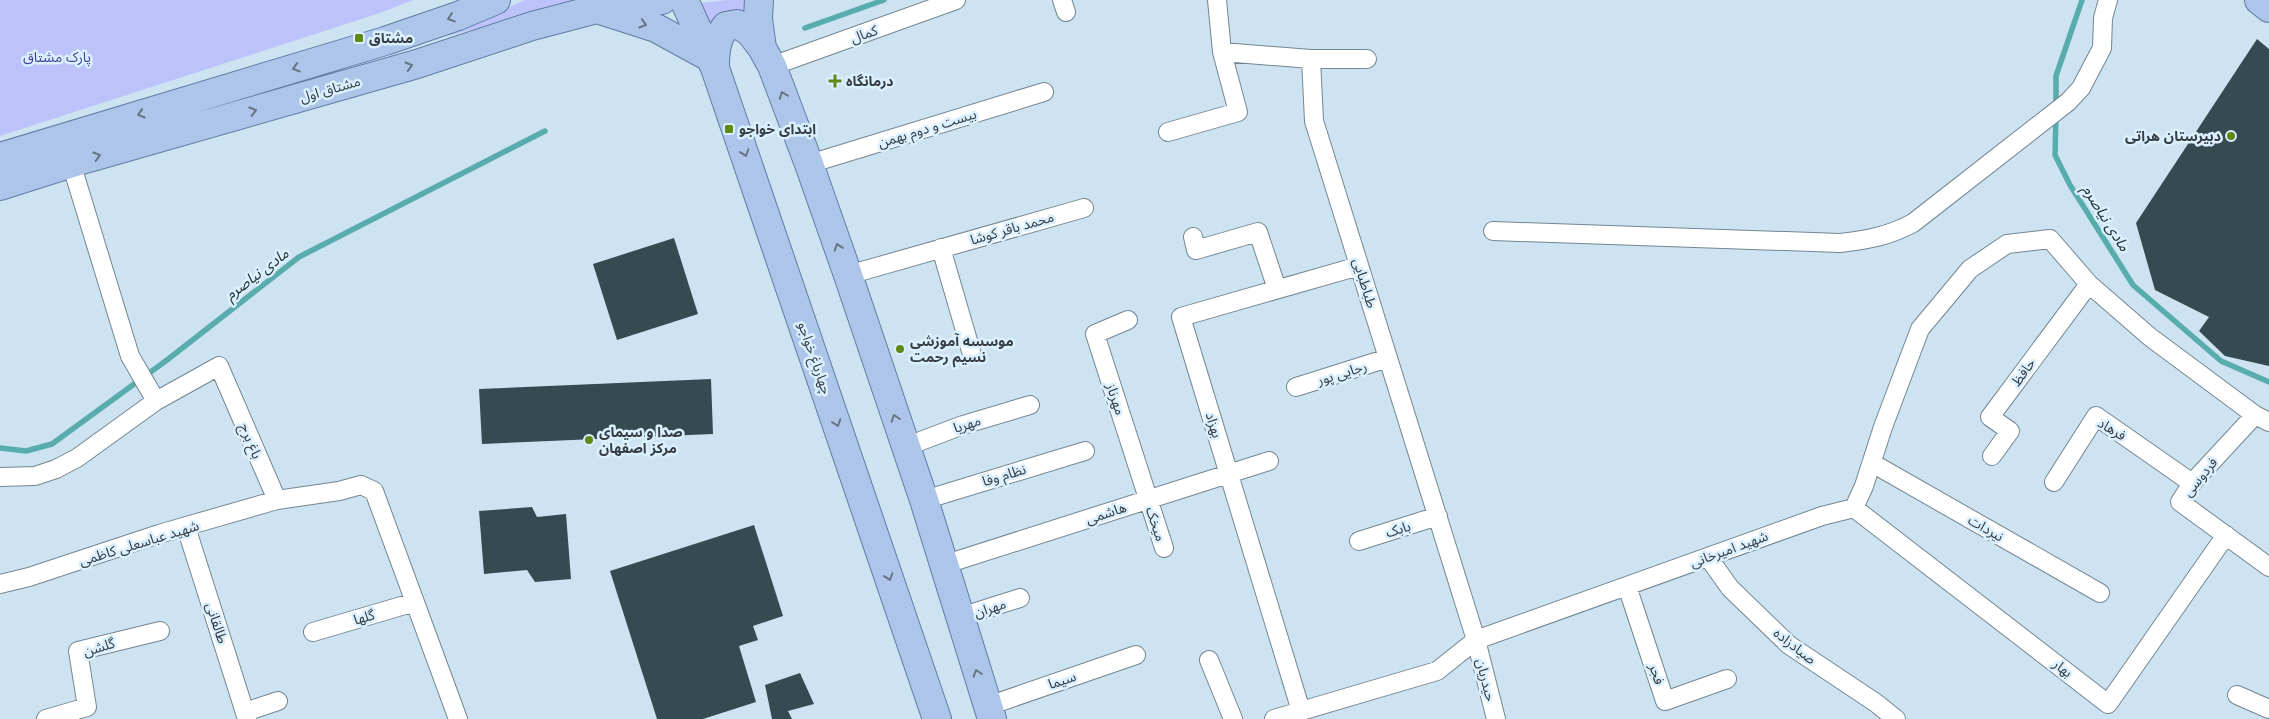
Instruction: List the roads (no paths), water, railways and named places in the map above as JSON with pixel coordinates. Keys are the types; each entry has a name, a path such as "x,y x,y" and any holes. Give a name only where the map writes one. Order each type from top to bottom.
{"main road":[{"path":"0,157 385,41 458,16 496,0"},
{"name":"مشتاق اول","path":"0,186 71,163 417,64 590,7 662,0"},
{"name":"چهارباغ خواجو","path":"684,0 713,63 937,719"},
{"path":"759,0 758,19 767,57 809,164 848,275 924,500 990,712"},
{"path":"2259,0 2269,8"},
{"path":"590,7 656,28 713,63 720,34 726,26 737,24 750,32 767,57"}],"street":[{"name":"کمال","path":"767,57 956,0"},
{"path":"1168,132 1238,112 1222,52 1217,0"},
{"path":"1493,231 1840,243 1869,240 1895,233 1913,223 2056,111 2081,88 2102,48 2103,18 2108,0"},
{"path":"1222,52 1311,59 1367,59"},
{"name":"طباطبایی","path":"1311,59 1314,120 1476,640"},
{"name":"بیست و دوم بهمن","path":"809,164 1044,92"},
{"path":"0,477 35,476 56,469 77,458 156,401 130,356 71,163"},
{"name":"محمد باقر کوشا","path":"848,275 1084,208"},
{"path":"1193,237 1196,250 1258,232 1277,290"},
{"path":"1854,508 1864,486 1920,329 1970,269 2007,244 2050,239 2089,284 2150,337 2262,418"},
{"path":"941,248 971,351"},
{"name":"بهزاد","path":"1301,711 1181,317 1360,266"},
{"name":"حافظ","path":"1992,456 2010,431 1990,417 2089,284"},
{"name":"مهرناز","path":"1128,320 1095,334 1148,499"},
{"name":"رجایی پور","path":"1296,387 1388,358"},
{"name":"باغ برج","path":"156,401 219,366 277,500"},
{"name":"مهریا","path":"905,447 963,425 1030,405"},
{"name":"فرهاد","path":"2054,482 2096,416 2192,483"},
{"name":"فردوسی","path":"2262,418 2192,483 2180,502 2269,567"},
{"name":"نظام وفا","path":"924,500 1085,451"},
{"name":"هاشمی","path":"943,565 1269,461"},
{"name":"نیردات","path":"1872,463 2100,593"},
{"path":"277,500 339,491 361,485 374,491 458,719"},
{"name":"میخک","path":"1148,499 1164,548"},
{"name":"شهید عباسعلی کاظمی","path":"0,584 29,578 186,527 277,500"},
{"name":"بهار","path":"1854,508 2108,704 2226,535"},
{"name":"شهید امیرخانی","path":"1274,719 1437,671 1476,640 1822,516 1854,508"},
{"name":"بابک","path":"1359,541 1438,516"},
{"name":"طالقانی","path":"186,527 246,716"},
{"name":"صیادزاده","path":"1708,557 1730,588 1789,644 1876,703 1896,719"},
{"name":"فجر","path":"1628,586 1666,701 1727,679"},
{"name":"مهران","path":"960,617 1020,598"},
{"name":"گلها","path":"313,632 415,602"},
{"name":"گلشن","path":"81,714 87,707 78,652 160,631"},
{"name":"حیدریان","path":"1476,640 1496,719"},
{"name":"سیما","path":"990,712 1136,655"},
{"path":"1209,660 1233,719"},
{"path":"2237,695 2269,709"},
{"path":"246,716 278,701"},
{"path":"46,719 81,714"}],"waterway":[{"name":"مادی نیاصرم","path":"805,28 884,0"},
{"name":"مادی نیاصرم","path":"2056,106 2056,76 2082,0"},
{"name":"مادی نیاصرم","path":"2056,115 2055,155 2070,185 2133,285 2221,361 2269,382"},
{"name":"مادی نیاصرم","path":"0,448 26,451 52,444 167,360 299,257 545,131"}],"place":[{"name":"مشتاق","path":"359,38"},
{"name":"درمانگاه","path":"835,81"},
{"name":"ابتدای خواجو","path":"729,129"},
{"name":"دبیرستان هراتی","path":"2231,136"},
{"name":"موسسه آموزشی نسیم رحمت","path":"900,349"},
{"name":"صدا و سیمای مرکز اصفهان","path":"589,440"}],"park label":[{"name":"پارک مشتاق","path":"57,57"}]}
